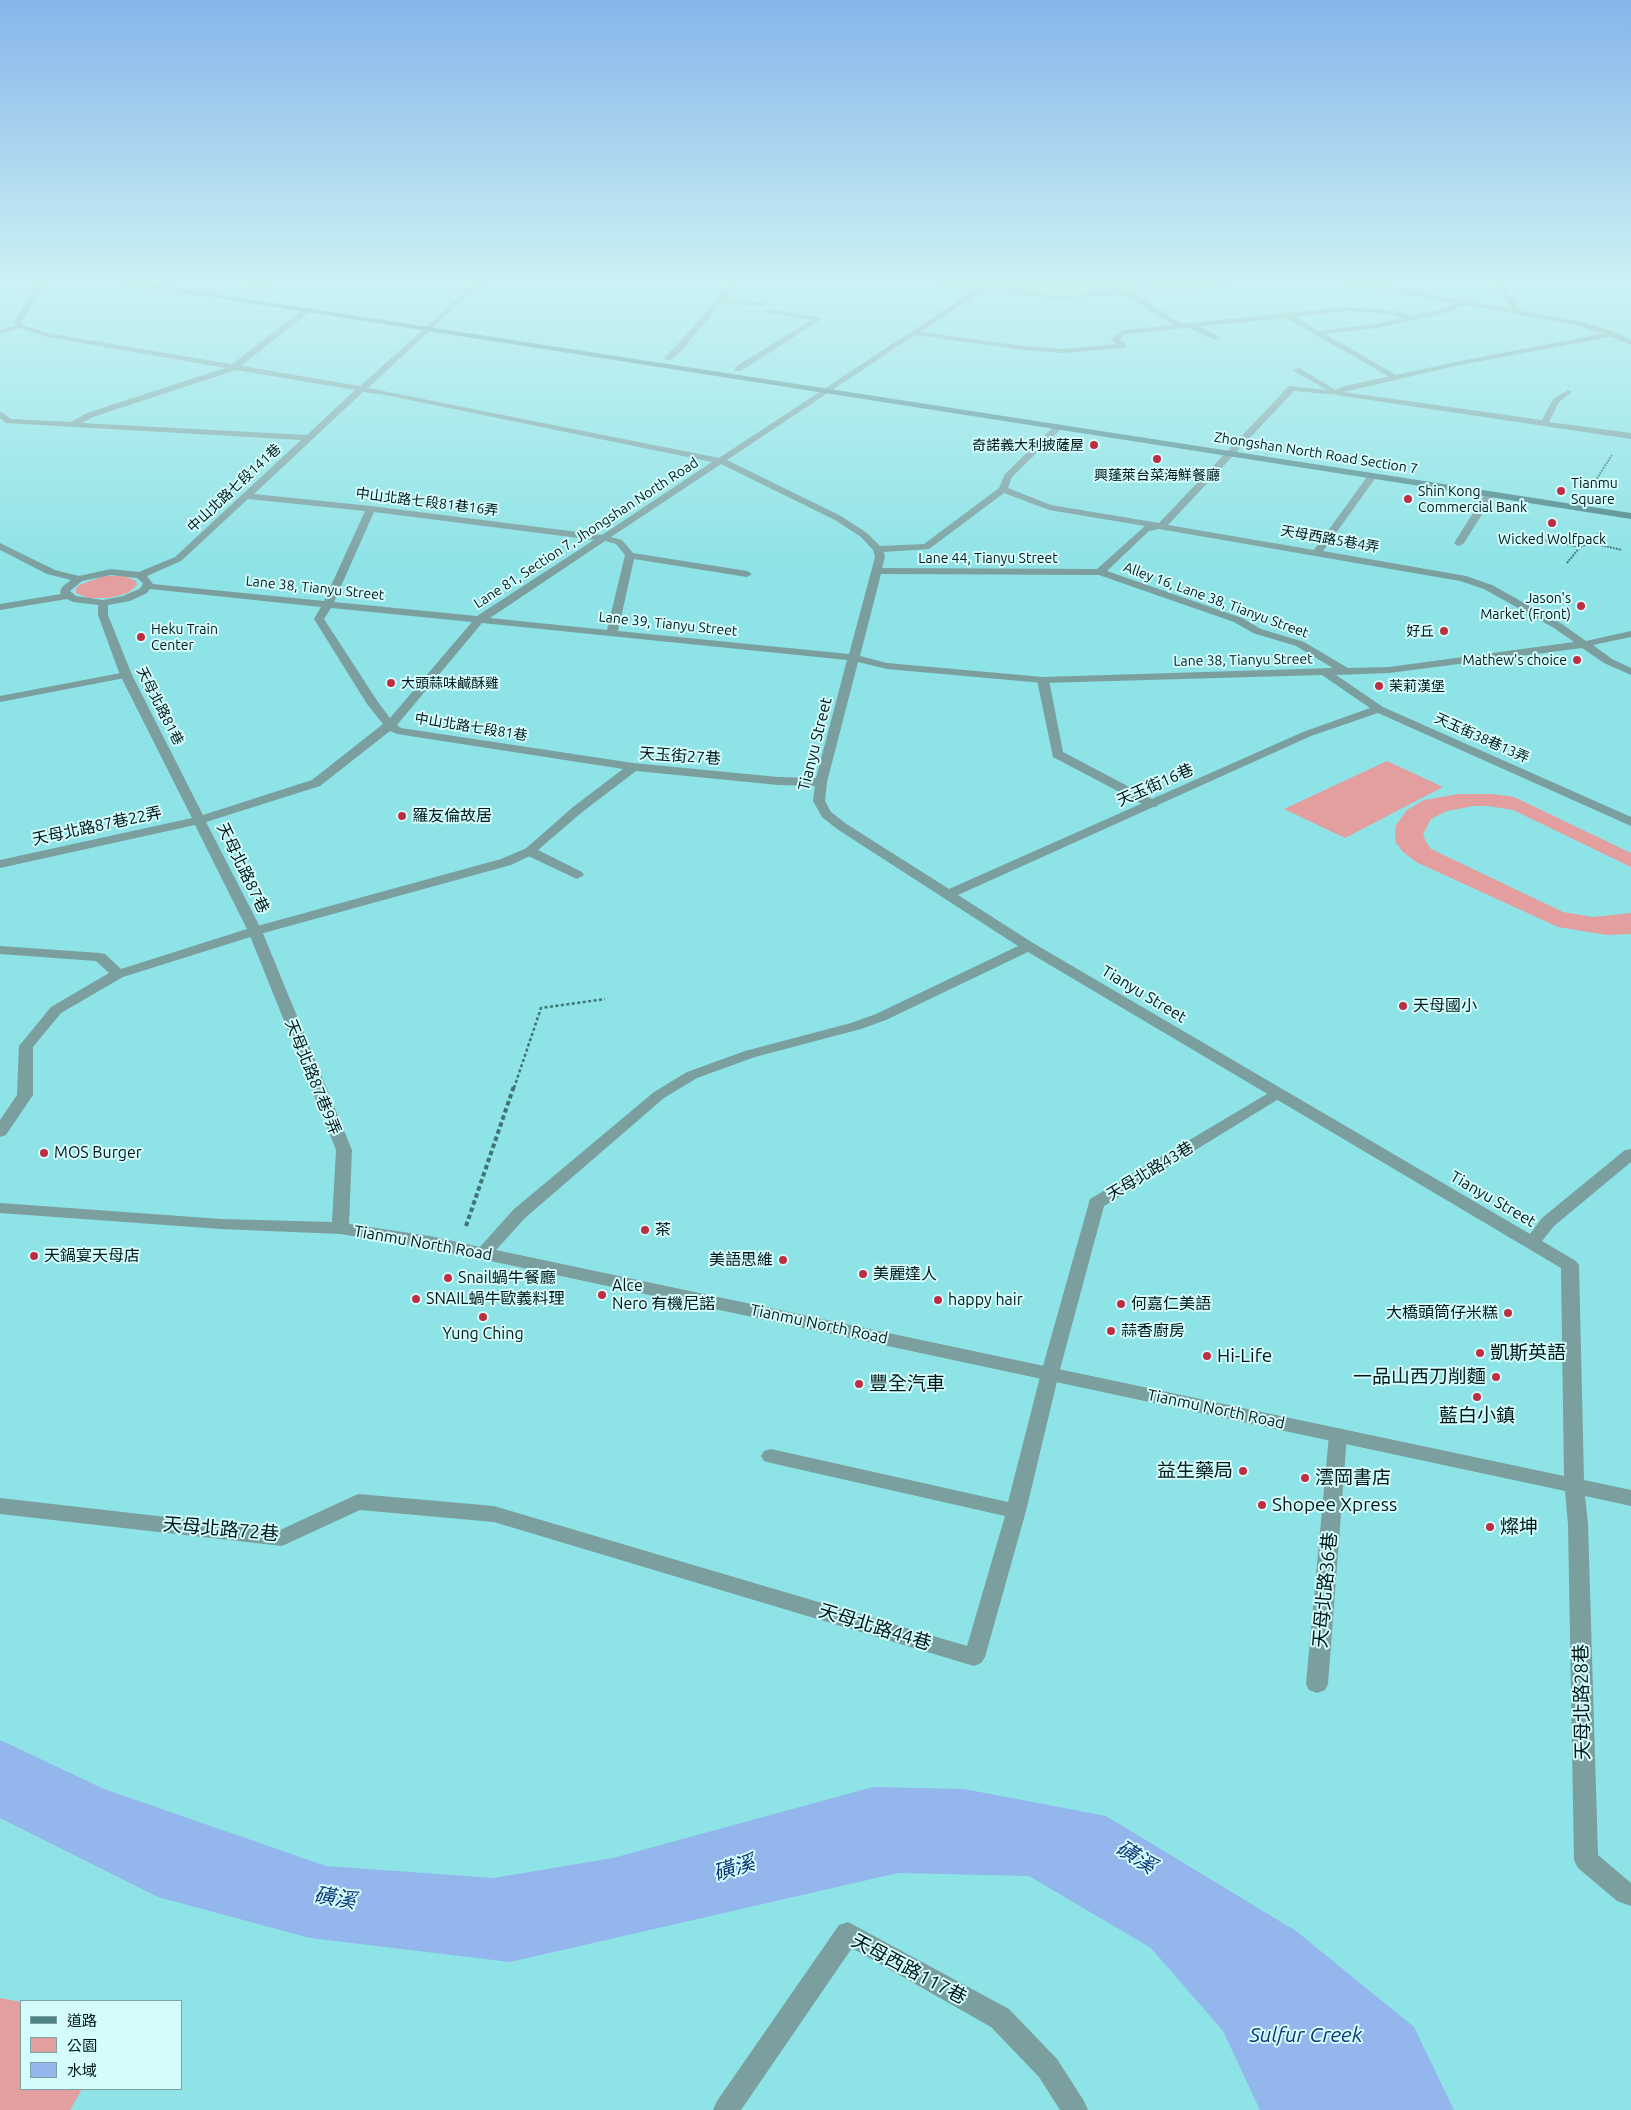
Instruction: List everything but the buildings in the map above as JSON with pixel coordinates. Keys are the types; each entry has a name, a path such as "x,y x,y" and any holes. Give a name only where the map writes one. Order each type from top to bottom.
{"main road":[{"name":"Zhongshan North Road Section 7","path":"745,377 1058,427 1631,507"},
{"name":"Zhongshan North Road Section 7","path":"794,377 1232,450 1372,476 1631,516"}],"street":[{"path":"72,425 90,415 203,377"},
{"path":"295,377 362,389 721,461 838,518 864,535 878,549 926,547 1003,489 1008,476 1058,427"},
{"name":"中山北路七段141巷","path":"140,575 178,559 374,377"},
{"name":"Lane 81, Section 7, Jhongshan North Road","path":"200,820 316,783 390,725 479,620 848,377"},
{"path":"1309,377 1336,393"},
{"path":"1336,393 1345,388 1395,378"},
{"path":"1100,572 1146,529 1162,525 1292,388 1628,435"},
{"path":"1545,422 1556,401 1568,392"},
{"path":"0,414 9,421 310,438"},
{"path":"1317,552 1372,476"},
{"name":"天母西路5巷4弄","path":"1003,489 1049,507 1462,578 1488,587 1585,644 1608,661 1631,672"},
{"path":"1459,543 1490,494"},
{"name":"中山北路七段81巷16弄","path":"246,496 371,509 604,538"},
{"path":"327,605 371,509"},
{"path":"604,538 619,542 630,555 747,574"},
{"path":"0,546 51,572 79,579"},
{"name":"Tianyu Street","path":"878,549 880,557 877,571 821,782 819,802 826,814 840,826 1028,946 1570,1265 1574,1486"},
{"path":"612,633 630,555"},
{"name":"Lane 44, Tianyu Street","path":"877,571 1100,572"},
{"path":"0,607 68,596 81,602 103,603 126,599 143,591 148,582 140,575 111,572 79,579 67,588 65,592 68,596"},
{"name":"Alley 16, Lane 38, Tianyu Street","path":"1100,572 1238,620 1257,631 1300,644 1348,672"},
{"name":"Lane 38, Tianyu Street","path":"147,586 479,620"},
{"name":"天母北路81巷","path":"103,603 103,615 126,675 200,820"},
{"name":"中山北路七段81巷","path":"327,605 319,619 373,704 397,732 633,767"},
{"name":"Lane 39, Tianyu Street","path":"479,620 855,658"},
{"name":"Lane 38, Tianyu Street","path":"855,658 887,666 1043,680 1326,673 1444,664 1585,644 1631,634"},
{"name":"天玉街38巷13弄","path":"1326,673 1379,709 1631,822"},
{"path":"0,699 126,675"},
{"path":"1043,680 1057,754 1152,804"},
{"name":"天玉街16巷","path":"947,895 1307,734 1379,709"},
{"name":"天玉街27巷","path":"0,1132 25,1095 26,1046 56,1010 118,974 256,931 506,862 529,851 577,810 633,767 778,781 821,782"},
{"name":"天母北路87巷22弄","path":"0,864 200,820"},
{"name":"天母北路87巷","path":"200,820 256,931"},
{"path":"529,851 577,875"},
{"name":"天母北路87巷9弄","path":"256,931 258,942 344,1150 340,1228"},
{"path":"484,1253 519,1214 534,1201 659,1095 692,1075 750,1054 856,1026 881,1017 1028,946"},
{"path":"0,950 100,957 118,974"},
{"name":"天母北路43巷","path":"1050,1373 1096,1203 1277,1094"},
{"path":"1533,1242 1548,1222 1631,1154"},
{"name":"Tianmu North Road","path":"0,1208 221,1224 340,1228 458,1248 1631,1498"},
{"name":"天母北路44巷","path":"494,1514 974,1657 1016,1511 1050,1373"},
{"name":"天母北路36巷","path":"1317,1684 1338,1435"},
{"path":"771,1456 1016,1511"},
{"name":"天母北路28巷","path":"1574,1486 1578,1524 1586,1860 1624,1893 1631,1895"},
{"name":"天母北路72巷","path":"0,1506 282,1538 358,1502 494,1514"},
{"name":"天母西路117巷","path":"726,2110 848,1932 1000,2018 1048,2068 1075,2110"}],"path":[{"path":"1588,492 1628,435"},
{"path":"1543,540 1580,547 1591,544"},
{"path":"1567,563 1580,547"},
{"path":"458,1248 541,1008 605,999"}],"green space":[{"path":"104,576 124,576 136,581 137,585 128,593 109,598 88,598 76,593 79,585"},
{"path":"1387,761 1443,787 1345,838 1284,809"},
{"path":"1458,794 1493,794 1514,797 1631,853 1631,867 1513,810 1488,806 1474,806 1447,811 1431,819 1423,834 1431,849 1563,912 1593,917 1631,913 1631,934 1607,935 1558,927 1416,862 1403,852 1396,843 1395,834 1396,825 1407,810 1424,800"},
{"path":"0,1998 20,2002 20,2090 81,2090 70,2110 0,2110"}],"water":[{"name":"Sulfur Creek","path":"0,1740 104,1789 326,1866 494,1878 613,1858 873,1787 964,1789 1106,1816 1296,1931 1414,2027 1454,2110 1260,2110 1223,2031 1151,1948 1029,1876 898,1873 510,1962 310,1938 158,1897 0,1818"}],"place":[{"name":"奇諾義大利披薩屋","path":"1094,445"},
{"name":"興蓬萊台菜海鮮餐廳","path":"1157,459"},
{"name":"Tianmu Square","path":"1561,491"},
{"name":"Shin Kong Commercial Bank","path":"1408,499"},
{"name":"Wicked Wolfpack","path":"1552,523"},
{"name":"Jason's Market (Front)","path":"1581,606"},
{"name":"好丘","path":"1444,631"},
{"name":"Heku Train Center","path":"141,637"},
{"name":"Mathew's choice","path":"1577,660"},
{"name":"大頭蒜味鹹酥雞","path":"391,683"},
{"name":"茉莉漢堡","path":"1379,686"},
{"name":"羅友倫故居","path":"402,816"},
{"name":"天母國小","path":"1403,1006"},
{"name":"MOS Burger","path":"44,1153"},
{"name":"茶","path":"645,1230"},
{"name":"天鍋宴天母店","path":"34,1256"},
{"name":"美語思維","path":"783,1260"},
{"name":"美麗達人","path":"863,1274"},
{"name":"Snail蝸牛餐廳","path":"448,1278"},
{"name":"Alce Nero 有機尼諾","path":"602,1295"},
{"name":"SNAIL蝸牛歐義料理","path":"416,1299"},
{"name":"happy hair","path":"938,1300"},
{"name":"何嘉仁美語","path":"1121,1304"},
{"name":"大橋頭筒仔米糕","path":"1508,1313"},
{"name":"Yung Ching","path":"483,1317"},
{"name":"蒜香廚房","path":"1111,1331"},
{"name":"凱斯英語","path":"1480,1353"},
{"name":"Hi-Life","path":"1207,1356"},
{"name":"一品山西刀削麵","path":"1496,1377"},
{"name":"豐全汽車","path":"859,1384"},
{"name":"藍白小鎮","path":"1477,1397"},
{"name":"益生藥局","path":"1243,1471"},
{"name":"澐岡書店","path":"1305,1478"},
{"name":"Shopee Xpress","path":"1262,1505"},
{"name":"燦坤","path":"1490,1527"}],"water label":[{"name":"磺溪","path":"1136,1857"},
{"name":"磺溪","path":"734,1868"},
{"name":"磺溪","path":"335,1898"}]}
